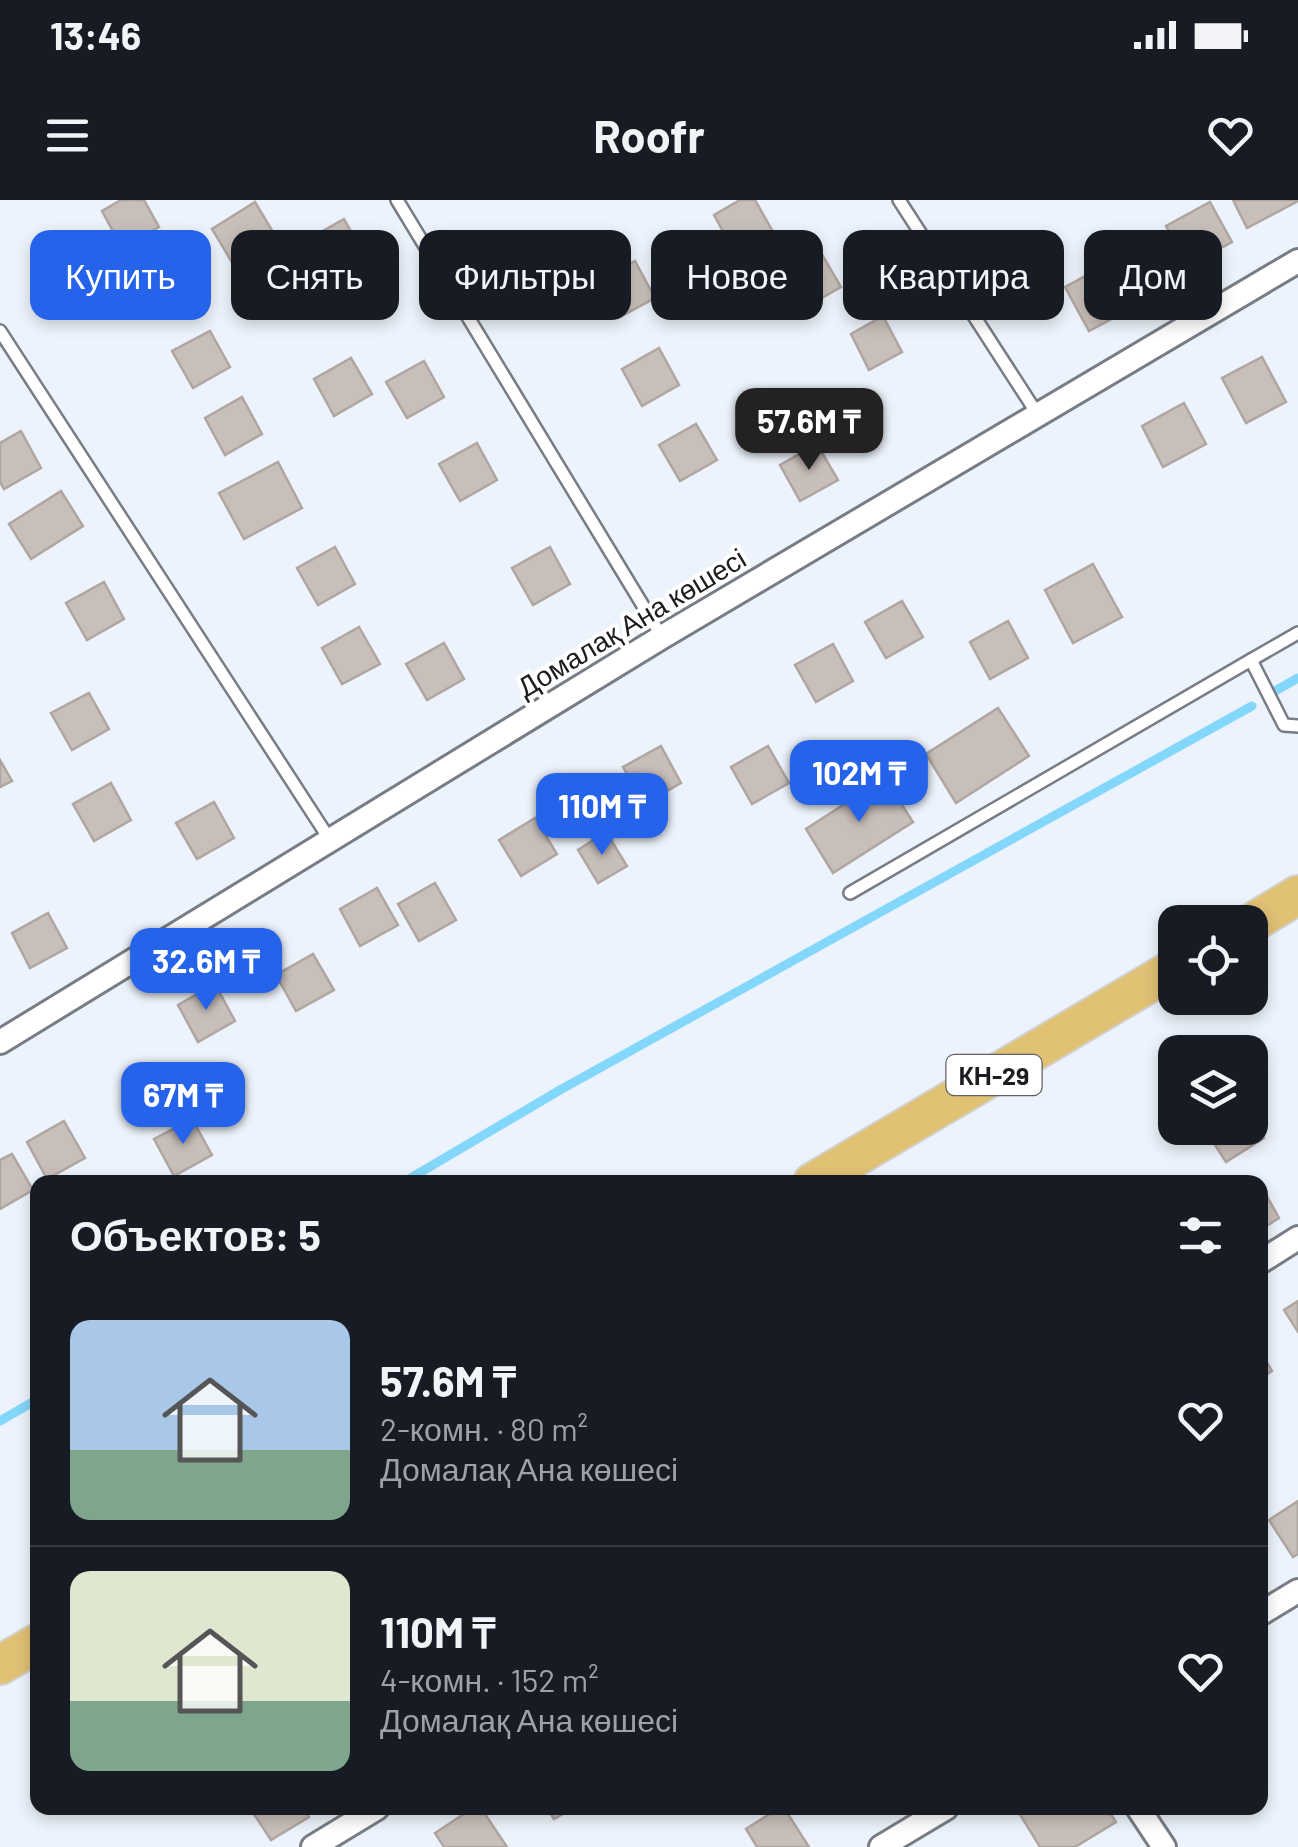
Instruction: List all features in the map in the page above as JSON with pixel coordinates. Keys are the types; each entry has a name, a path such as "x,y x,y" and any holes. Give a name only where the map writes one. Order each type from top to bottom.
{"main road":[{"path":"1268,914 1298,896"},
{"name":"КН-29","path":"825,1175 1158,978"},
{"path":"0,1665 30,1648"}],"street":[{"name":"Домалақ Ана көшесі","path":"0,1042 662,637 1298,261"},
{"path":"1268,1257 1298,1238"},
{"path":"1268,1609 1298,1591"},
{"path":"313,1847 366,1815"},
{"path":"882,1847 935,1815"},
{"path":"1143,1815 1164,1847"}],"lane":[{"path":"397,200 662,637"},
{"path":"899,200 1039,415"},
{"path":"0,331 330,840"},
{"path":"850,893 1298,633"},
{"path":"1251,660 1284,725 1298,726"}],"building":[{"path":"121,200 144,200 159,227 112,230 102,211"},
{"path":"740,200 755,200 772,230 722,230 714,215"},
{"path":"1233,200 1298,200 1298,201 1247,228"},
{"path":"255,202 272,230 231,230 231,261 212,229"},
{"path":"1210,202 1232,242 1222,247 1222,230 1168,230 1166,226"},
{"path":"344,219 350,230 325,230"},
{"path":"823,256 841,287 823,297"},
{"path":"635,261 651,291 651,300 631,311 631,263"},
{"path":"1084,277 1084,320 1110,320 1089,331 1065,287"},
{"path":"876,320 885,320 902,352 869,370 851,334"},
{"path":"210,331 230,367 193,388 172,351"},
{"path":"659,348 679,385 642,406 622,369"},
{"path":"1262,357 1286,402 1246,423 1222,378"},
{"path":"351,358 372,394 334,416 314,379"},
{"path":"424,361 444,397 407,418 386,382"},
{"path":"242,397 262,434 225,455 205,418"},
{"path":"1184,403 1206,444 1163,467 1142,426"},
{"path":"696,424 717,460 680,481 659,445"},
{"path":"21,431 41,468 4,489 0,482 0,443"},
{"path":"477,443 497,480 460,501 439,464"},
{"path":"817,444 838,480 800,501 780,465"},
{"path":"278,462 302,508 244,539 219,493"},
{"path":"61,491 83,526 31,559 9,524"},
{"path":"335,547 355,584 318,605 297,568"},
{"path":"550,547 570,584 533,605 512,568"},
{"path":"1093,564 1122,617 1073,643 1045,590"},
{"path":"104,582 124,619 87,640 66,603"},
{"path":"902,601 923,637 886,658 865,622"},
{"path":"1008,621 1028,658 990,679 970,642"},
{"path":"359,627 380,664 342,684 322,648"},
{"path":"444,643 464,679 427,700 406,664"},
{"path":"833,644 853,681 816,702 795,665"},
{"path":"89,693 109,729 72,750 51,713"},
{"path":"998,708 1029,756 956,803 926,754"},
{"path":"661,746 681,783 644,804 623,767"},
{"path":"768,746 789,783 752,804 731,767"},
{"path":"0,760 12,781 0,787"},
{"path":"885,778 913,822 833,873 806,829"},
{"path":"111,783 131,820 94,841 73,804"},
{"path":"214,802 234,838 197,859 176,823"},
{"path":"535,818 557,854 521,876 499,840"},
{"path":"606,832 627,866 598,883 578,850"},
{"path":"435,883 456,920 419,941 398,904"},
{"path":"377,888 398,925 360,946 340,909"},
{"path":"48,913 67,948 30,968 12,933"},
{"path":"313,954 334,990 296,1011 276,975"},
{"path":"215,984 235,1021 198,1042 178,1005"},
{"path":"192,1119 212,1155 173,1175 154,1139"},
{"path":"64,1121 85,1158 54,1175 45,1175 27,1142"},
{"path":"1215,1145 1253,1145 1226,1162"},
{"path":"12,1154 30,1192 0,1209 0,1160"},
{"path":"1268,1198 1279,1218 1268,1225"},
{"path":"1298,1301 1298,1332 1284,1310"},
{"path":"1298,1501 1298,1554 1293,1557 1269,1520"},
{"path":"255,1815 309,1817 271,1840"},
{"path":"462,1815 486,1815 507,1847 444,1847 435,1833"},
{"path":"768,1815 788,1815 809,1847 757,1847 746,1829"},
{"path":"1020,1815 1112,1815 1116,1822 1075,1847 1040,1847"}],"waterway":[{"path":"1275,691 1298,678"},
{"path":"416,1175 560,1090 1252,706"},
{"path":"0,1421 30,1404"}]}
